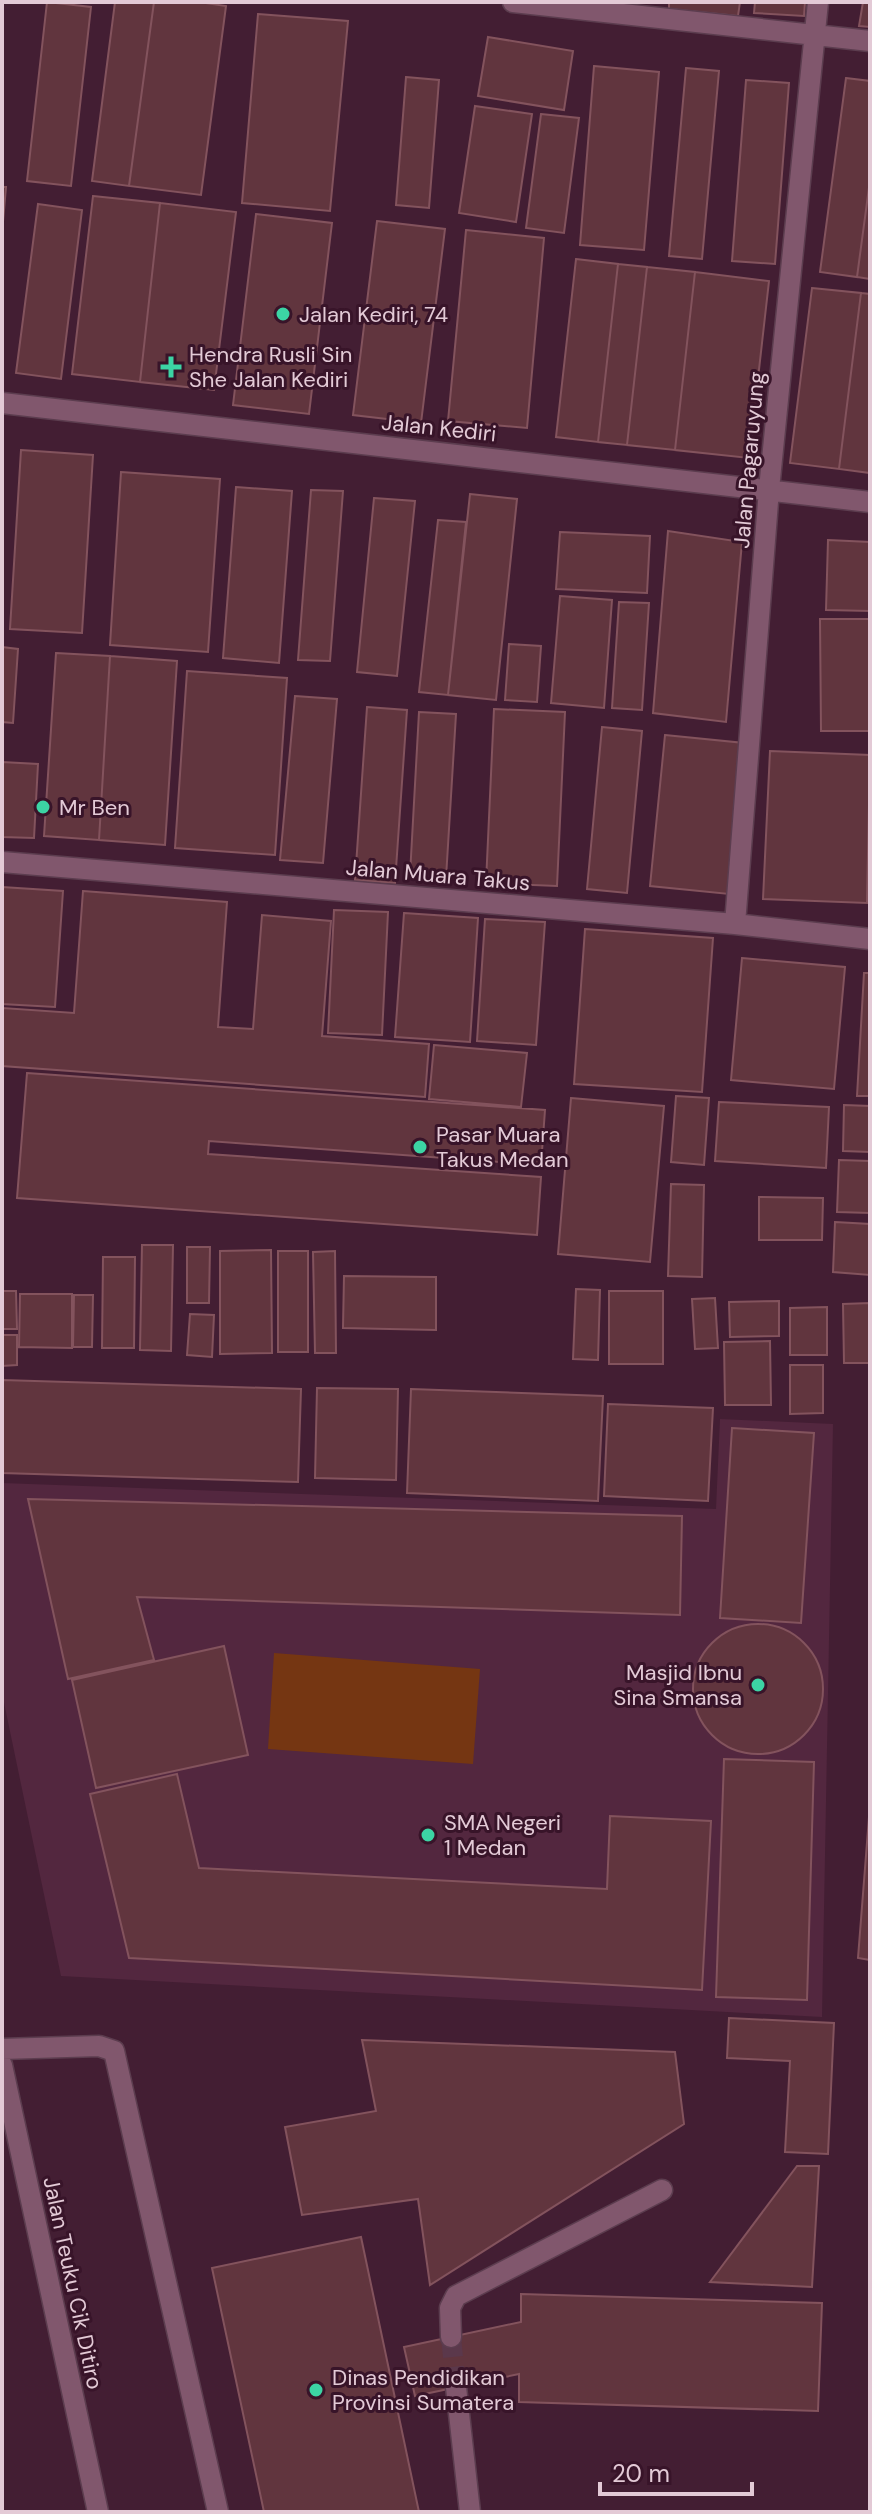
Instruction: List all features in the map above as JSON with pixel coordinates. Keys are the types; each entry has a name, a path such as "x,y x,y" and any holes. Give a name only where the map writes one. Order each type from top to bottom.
{"street":[{"path":"513,2 870,41"},
{"name":"Jalan Pagaruyung","path":"735,924 769,489 818,2"},
{"name":"Jalan Kediri","path":"2,403 870,502"},
{"name":"Jalan Muara Takus","path":"2,862 735,924 870,939"},
{"path":"2,2049 99,2046 114,2051 218,2512"},
{"name":"Jalan Teuku Cik Ditiro","path":"2,2065 98,2512"},
{"path":"451,2337 450,2308 456,2296 662,2190"},
{"path":"456,2387 470,2512"}],"shaded area":[{"name":"SMA Negeri 1 Medan","path":"720,1419 833,1424 822,2017 61,1976 2,1693 2,1483 716,1509"},
{"path":"274,1653 480,1669 473,1764 268,1749"}],"building":[{"path":"47,2 91,7 71,186 27,181"},
{"path":"115,2 154,2 129,186 92,181"},
{"path":"154,2 199,2 226,6 201,195 129,186"},
{"path":"669,2 740,2 738,16 669,9"},
{"path":"755,2 805,2 804,16 754,13"},
{"path":"863,2 870,2 870,27 859,26"},
{"path":"258,14 348,21 330,211 242,203"},
{"path":"488,37 573,51 564,110 478,96"},
{"path":"594,66 659,72 644,250 580,245"},
{"path":"686,68 719,71 702,259 669,256"},
{"path":"406,77 439,80 429,208 396,205"},
{"path":"846,78 870,81 870,180 857,277 820,272"},
{"path":"746,80 789,83 775,264 732,261"},
{"path":"475,106 532,114 516,222 459,213"},
{"path":"541,114 579,118 564,233 526,228"},
{"path":"870,180 870,279 857,277"},
{"path":"2,187 6,187 2,233"},
{"path":"93,196 160,203 140,382 72,374"},
{"path":"160,203 236,212 214,390 140,382"},
{"path":"38,204 82,210 61,379 16,373"},
{"name":"Jalan Kediri, 74","path":"256,214 332,223 309,414 233,405"},
{"path":"377,221 445,229 421,423 353,415"},
{"path":"466,230 544,238 527,428 448,421"},
{"path":"576,259 618,264 598,442 556,437"},
{"path":"618,264 647,267 627,445 598,442"},
{"path":"647,267 695,272 675,450 627,445"},
{"path":"695,272 769,281 749,458 675,450"},
{"path":"812,288 861,293 839,469 790,463"},
{"path":"861,293 870,294 870,473 839,469"},
{"path":"21,450 93,455 82,633 10,629"},
{"path":"121,472 220,479 208,652 110,645"},
{"path":"236,487 292,491 279,663 223,658"},
{"path":"311,490 343,491 330,661 298,660"},
{"path":"470,494 517,499 496,700 448,695"},
{"path":"374,498 415,501 397,676 357,672"},
{"path":"438,520 466,522 448,695 419,692"},
{"path":"668,531 742,542 726,722 653,713"},
{"path":"560,532 650,536 647,593 556,589"},
{"path":"828,540 870,542 870,611 826,610"},
{"path":"560,596 612,600 604,708 551,703"},
{"path":"619,602 649,603 642,710 612,708"},
{"path":"820,619 870,619 870,731 821,731"},
{"path":"509,644 541,646 537,702 505,700"},
{"path":"2,647 18,649 13,723 2,722"},
{"path":"56,653 110,656 99,840 44,836"},
{"path":"110,656 177,661 165,845 99,840"},
{"path":"187,671 287,678 275,855 175,848"},
{"path":"295,696 337,699 323,863 280,860"},
{"path":"367,707 407,710 395,883 355,880"},
{"path":"494,709 565,712 557,886 486,883"},
{"path":"419,712 456,714 446,878 410,875"},
{"path":"602,727 642,731 627,893 587,889"},
{"path":"665,735 744,743 729,894 650,886"},
{"path":"770,751 870,755 867,903 763,899"},
{"path":"2,762 38,764 34,838 2,837"},
{"path":"2,887 63,891 55,1007 2,1004"},
{"path":"83,891 227,902 218,1027 253,1029 262,915 331,921 322,1036 429,1044 425,1097 2,1066 3,1008 74,1013"},
{"path":"334,910 388,912 382,1035 328,1033"},
{"path":"404,913 478,918 470,1042 395,1037"},
{"path":"485,919 545,922 536,1045 477,1041"},
{"path":"585,929 713,938 702,1092 574,1084"},
{"path":"742,958 845,967 834,1089 731,1080"},
{"path":"864,973 870,973 870,1096 857,1096"},
{"path":"434,1045 527,1053 521,1107 429,1099"},
{"name":"Pasar Muara Takus Medan","path":"27,1073 545,1110 541,1165 209,1141 208,1154 541,1177 537,1235 17,1198"},
{"path":"676,1096 709,1098 704,1165 671,1162"},
{"path":"571,1098 664,1106 650,1262 558,1254"},
{"path":"719,1102 829,1107 826,1168 715,1161"},
{"path":"844,1105 870,1106 870,1152 843,1151"},
{"path":"839,1160 870,1161 870,1213 837,1212"},
{"path":"671,1184 704,1185 702,1277 668,1276"},
{"path":"759,1197 823,1198 822,1240 759,1240"},
{"path":"835,1222 870,1224 870,1275 833,1272"},
{"path":"142,1245 173,1245 171,1351 140,1350"},
{"path":"187,1247 210,1247 209,1303 187,1303"},
{"path":"271,1250 272,1353 220,1354 220,1251"},
{"path":"278,1251 308,1251 308,1352 278,1352"},
{"path":"335,1251 336,1353 315,1353 313,1252"},
{"path":"103,1257 135,1257 134,1348 102,1348"},
{"path":"344,1276 436,1277 436,1330 343,1328"},
{"path":"576,1289 600,1290 598,1360 573,1359"},
{"path":"2,1291 16,1291 17,1329 2,1329"},
{"path":"609,1291 663,1291 663,1364 609,1364"},
{"path":"20,1294 72,1294 72,1348 19,1347"},
{"path":"74,1295 93,1295 92,1347 73,1347"},
{"path":"715,1298 718,1348 695,1349 692,1299"},
{"path":"779,1301 779,1336 730,1337 729,1302"},
{"path":"870,1303 870,1363 844,1363 843,1304"},
{"path":"827,1307 827,1355 790,1355 790,1308"},
{"path":"190,1314 214,1315 212,1357 187,1355"},
{"path":"2,1335 17,1335 17,1365 2,1366"},
{"path":"770,1341 771,1405 725,1405 724,1342"},
{"path":"790,1365 823,1365 823,1413 790,1414"},
{"path":"2,1380 301,1389 298,1482 2,1473"},
{"path":"317,1388 398,1389 396,1480 315,1478"},
{"path":"411,1389 603,1396 598,1501 407,1493"},
{"path":"608,1404 713,1408 708,1501 604,1496"},
{"path":"732,1428 814,1433 801,1623 720,1618"},
{"path":"28,1499 682,1516 680,1615 137,1597 154,1660 68,1679"},
{"name":"Masjid Ibnu Sina Smansa","path":"758,1624 783,1629 804,1643 818,1664 823,1689 818,1714 804,1735 783,1749 758,1754 733,1749 712,1735 698,1714 693,1689 698,1664 712,1643 733,1629"},
{"path":"224,1646 248,1755 96,1788 72,1680"},
{"path":"724,1759 814,1762 807,2000 716,1997"},
{"path":"177,1774 199,1868 607,1889 610,1816 711,1821 702,1990 129,1958 90,1794"},
{"path":"870,1804 870,1960 858,1958"},
{"path":"729,2018 834,2023 828,2154 785,2152 790,2061 727,2058"},
{"path":"362,2040 675,2052 684,2124 430,2285 418,2199 302,2215 285,2127 376,2111"},
{"path":"797,2166 819,2166 812,2287 710,2282"},
{"name":"Dinas Pendidikan Provinsi Sumatera","path":"361,2237 419,2512 264,2512 212,2268"},
{"path":"521,2294 822,2303 818,2411 519,2402 519,2374 415,2396 404,2347 521,2322"}],"tunnel":[{"path":"451,2337 456,2387"}],"place":[{"name":"Jalan Kediri, 74","path":"283,314"},
{"name":"Hendra Rusli Sin She Jalan Kediri","path":"171,367"},
{"name":"Mr Ben","path":"43,807"},
{"name":"Pasar Muara Takus Medan","path":"420,1147"},
{"name":"Masjid Ibnu Sina Smansa","path":"758,1685"},
{"name":"SMA Negeri 1 Medan","path":"428,1835"},
{"name":"Dinas Pendidikan Provinsi Sumatera","path":"316,2390"}]}
